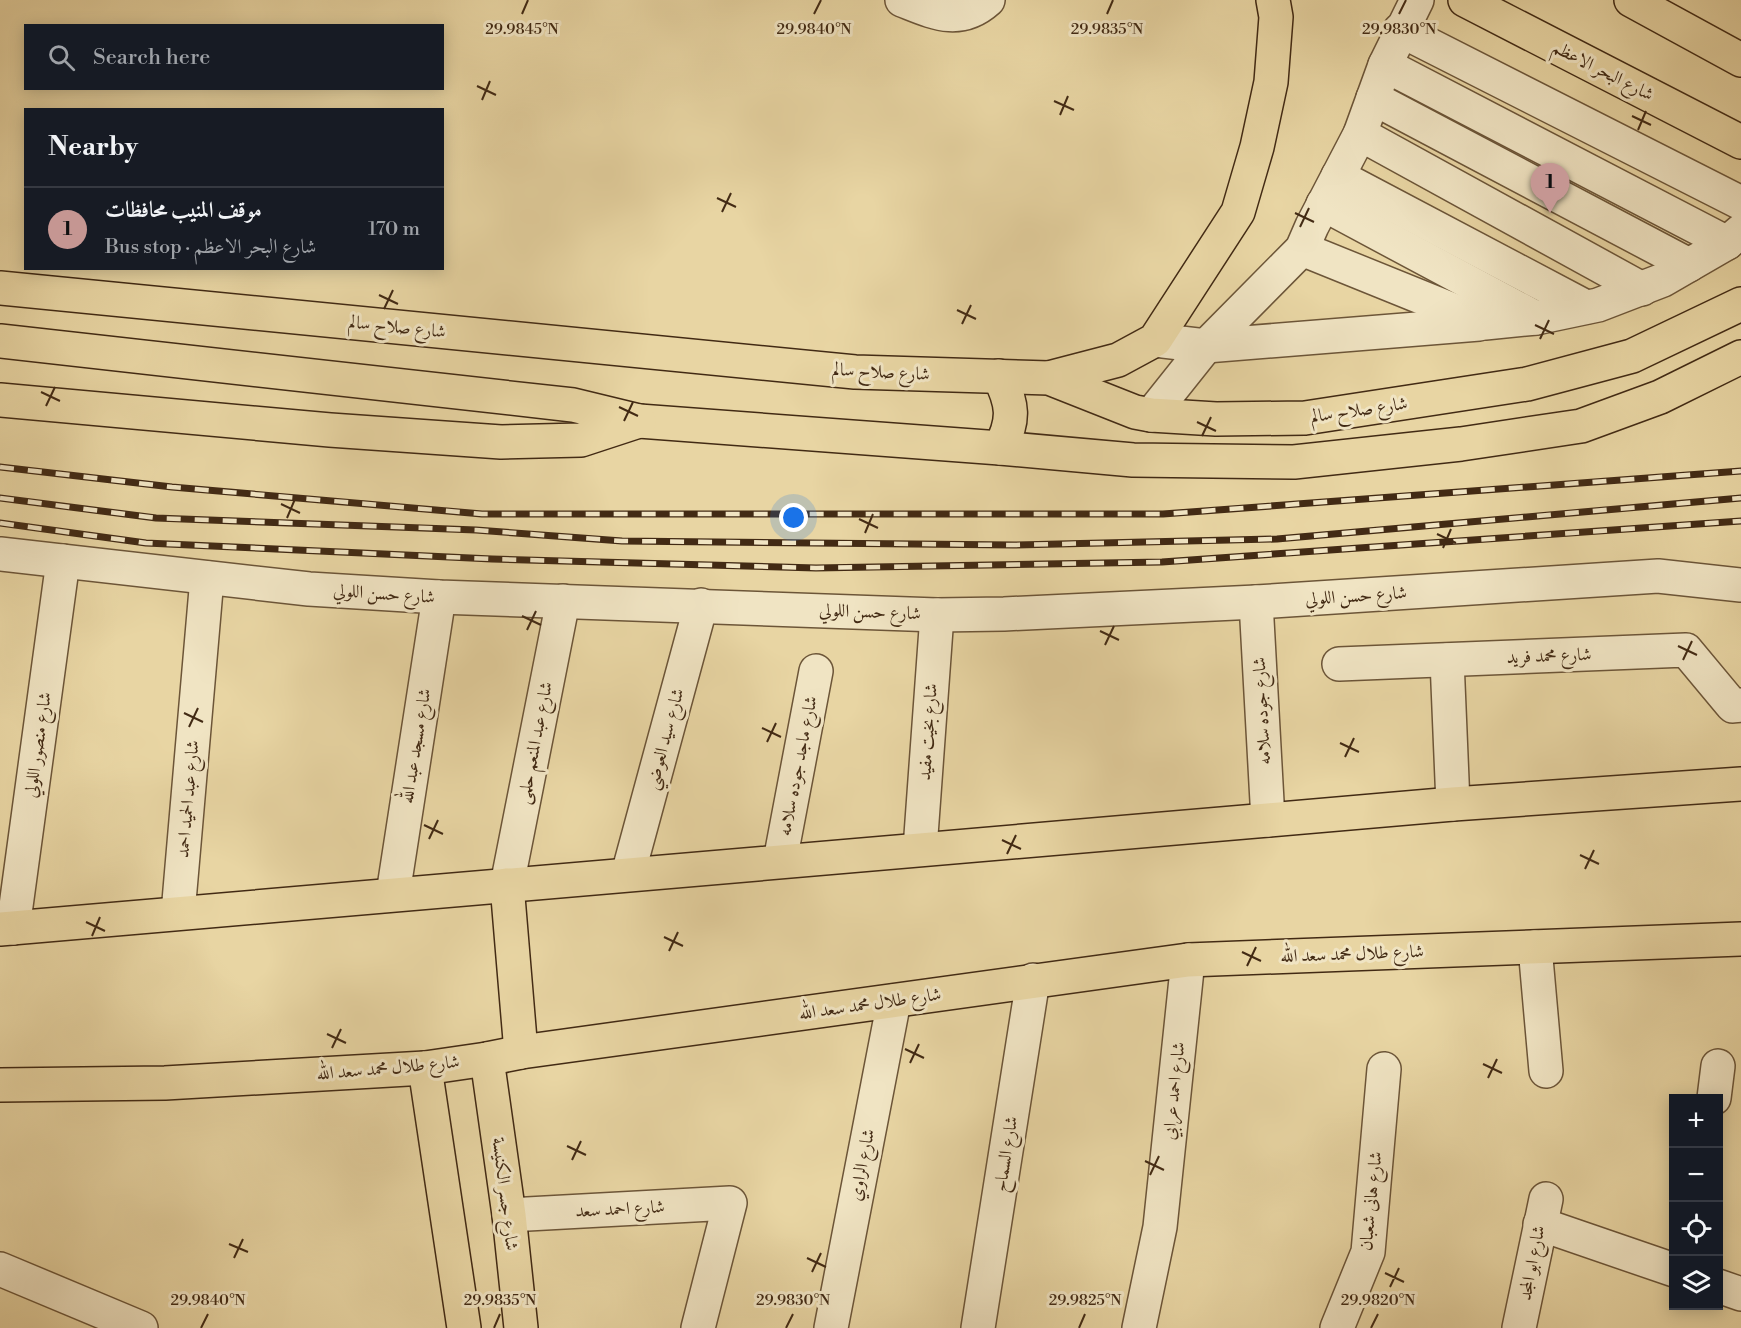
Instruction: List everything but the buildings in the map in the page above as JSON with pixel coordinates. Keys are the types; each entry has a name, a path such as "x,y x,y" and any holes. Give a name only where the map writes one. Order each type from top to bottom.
{"main road":[{"path":"1049,378 1118,360 1155,340 1238,212 1257,147 1271,82 1276,17 1273,0"},
{"name":"شارع البحر الاعظم","path":"1465,0 1741,142"},
{"path":"1631,0 1741,60"},
{"name":"شارع صلاح سالم","path":"0,288 855,372 1049,378 1135,412 1215,419 1305,418 1527,384 1632,356 1741,304"},
{"path":"0,341 573,405 639,421 1000,447 1132,460 1293,462 1461,444 1581,426 1660,397 1741,357"},
{"path":"999,376 1009,395 1011,411 1008,432 1000,447"},
{"path":"0,400 330,430 501,442 581,440 639,421"},
{"path":"7,928 1268,819 1741,784"},
{"path":"507,885 521,1052"},
{"name":"شارع طلال محمد سعد الله","path":"0,1085 165,1083 425,1068 521,1052 1188,960 1741,939"},
{"name":"شارع جسر الكنيسة","path":"487,1059 521,1328"},
{"path":"425,1068 464,1328"}],"street":[{"path":"902,0 939,15 961,15 980,7 988,0"},
{"path":"1151,415 1206,345 1302,249 1360,134 1385,65 1400,30 1417,0"},
{"path":"1400,30 1741,203"},
{"path":"1385,65 1734,237"},
{"path":"1373,98 1689,265"},
{"path":"1360,134 1642,289"},
{"path":"1330,190 1586,307"},
{"path":"1330,190 1536,318"},
{"path":"1155,340 1206,345 1536,318 1598,306 1642,289 1663,280 1734,237"},
{"path":"1302,249 1485,323"},
{"name":"شارع حسن اللولي","path":"0,554 309,589 439,597 937,615 1256,603 1659,576 1741,585"},
{"name":"شارع منصور اللولي","path":"7,928 63,561"},
{"name":"شارع عبد الحميد احمد","path":"178,913 207,578"},
{"name":"شارع مسجد عبد الله","path":"393,894 439,597"},
{"name":"شارع عبد المنعم حلمى","path":"507,885 563,601"},
{"name":"شارع جوده سلامه","path":"1256,603 1268,819"},
{"name":"شارع سيد العوضي","path":"628,874 701,605"},
{"name":"شارع بخيت مفيد","path":"920,849 937,615"},
{"name":"شارع محمد فريد","path":"1339,664 1686,650 1737,706"},
{"path":"1447,660 1454,804"},
{"name":"شارع ماجد جوده سلامه","path":"780,861 816,671"},
{"path":"1536,947 1546,1071"},
{"name":"شارع احمد عرابي","path":"1139,1328 1160,1227 1188,960"},
{"name":"شارع السماح","path":"978,1328 1033,980"},
{"name":"شارع الراوي","path":"831,1328 894,1001"},
{"path":"1714,1094 1718,1066"},
{"name":"شارع هانى شعبان","path":"1337,1328 1368,1252 1384,1069"},
{"name":"شارع احمد سعد","path":"508,1215 730,1203 698,1328"},
{"name":"شارع ابو المجد","path":"1519,1328 1543,1211 1669,1268"},
{"path":"0,1269 141,1328"},
{"path":"1723,1287 1741,1294"}],"railway":[{"path":"0,467 172,487 482,514 1163,514 1741,471"},
{"path":"0,498 156,518 476,530 622,541 1014,545 1277,539 1741,498"},
{"path":"0,523 146,543 492,559 816,568 1162,562 1741,521"}],"place":[{"name":"موقف المنيب محافظات","path":"1550,213"}]}
